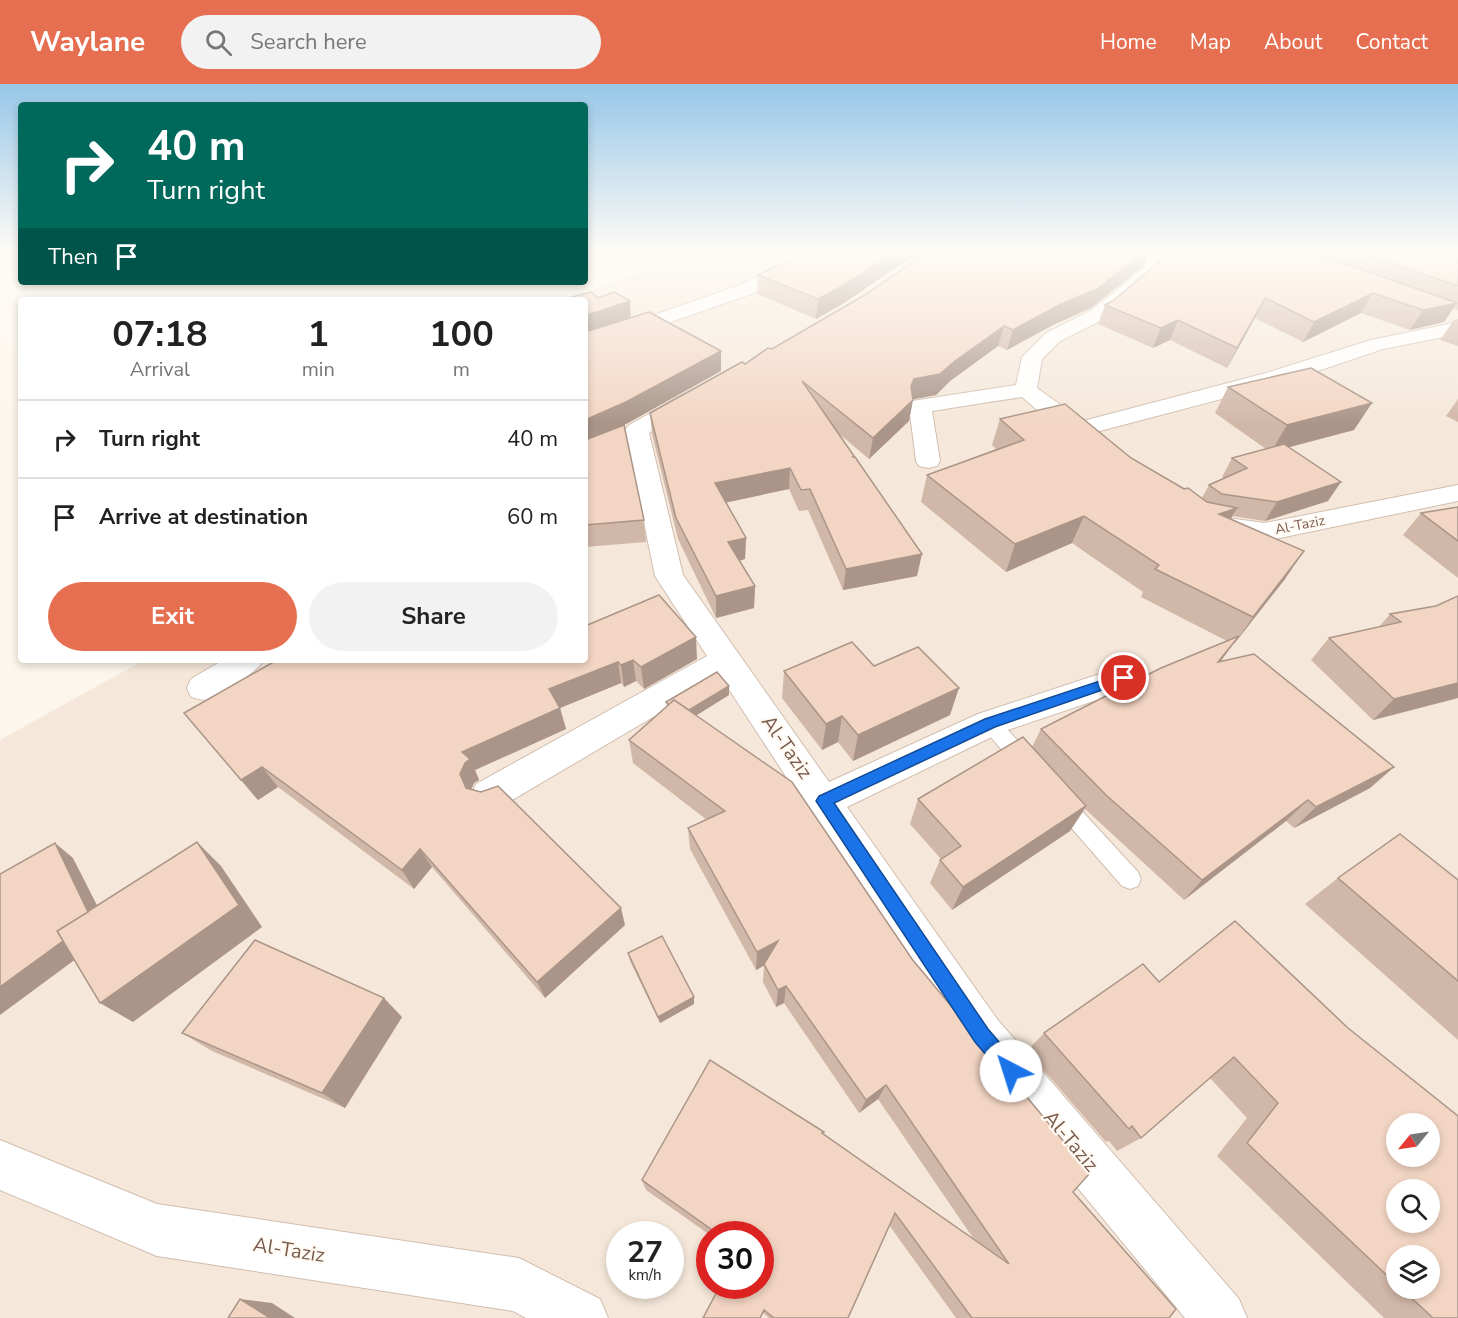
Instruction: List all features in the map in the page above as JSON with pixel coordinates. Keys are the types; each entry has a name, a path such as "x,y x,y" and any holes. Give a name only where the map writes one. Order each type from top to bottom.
{"street":[{"path":"588,345 688,310"},
{"path":"1026,390 1032,357 1053,337 1104,310"},
{"path":"1437,312 1458,319"},
{"path":"1078,430 1274,378 1378,344 1458,328"},
{"name":"Al-Taziz","path":"719,384 626,435 669,576 981,1035 1220,1318"},
{"path":"928,461 920,406 1026,390 1078,430 1102,444"},
{"name":"Al-Taziz","path":"1193,515 1202,522 1265,532 1458,493"},
{"path":"489,795 726,659"},
{"path":"203,688 243,663"},
{"path":"824,801 990,723 1124,678"},
{"name":"Al-Taziz","path":"0,1165 157,1230 519,1285 581,1318"}],"lane":[{"path":"990,723 1130,879"}],"shaded area":[{"path":"588,310 1458,310 1458,1318 0,1318 0,740 139,663 588,663"}],"building":[{"path":"588,310 604,310 588,315"},
{"path":"840,310 1051,310 1013,330 1004,326 940,374 914,379 911,386 913,400 873,438 802,381 854,456 852,457 855,457 922,554 846,569 810,489 801,490 790,468 715,483 746,538 728,542 755,586 716,596 676,518 650,413 742,362 745,364 768,348 772,349"},
{"path":"1116,310 1259,310 1237,348 1178,320 1161,328"},
{"path":"1289,310 1339,310 1314,322"},
{"path":"649,312 721,351 626,402 588,419 588,331"},
{"path":"1311,368 1372,403 1287,425 1228,387"},
{"path":"1065,404 1131,458 1184,489 1188,488 1207,502 1237,508 1219,514 1304,551 1253,617 1155,569 1159,565 1084,516 1015,544 927,475 1024,440 1000,419"},
{"path":"624,425 644,520 588,525 588,439"},
{"path":"1284,444 1341,482 1277,502 1222,494 1209,485 1247,468 1232,458"},
{"path":"1458,507 1458,541 1421,513"},
{"path":"659,595 696,637 641,667 633,660 621,665 618,662 549,689 560,708 462,752 470,759 465,763 460,774 466,788 481,792 498,786 621,908 537,982 420,849 402,870 262,767 241,780 184,713 272,663 588,663 588,625"},
{"path":"1458,596 1458,683 1394,699 1329,638 1401,622 1390,614 1436,606"},
{"path":"1239,636 1218,662 1254,654 1394,767 1316,807 1308,800 1202,880 1106,795 1041,729 1161,668"},
{"path":"852,642 874,666 918,647 959,688 858,735 842,716 826,724 784,671"},
{"path":"717,672 729,686 689,710 674,700 669,705 666,702"},
{"path":"674,700 792,782 912,959 1090,1173 1073,1192 1176,1309 1169,1318 972,1318 895,1213 848,1318 774,1318 764,1310 760,1318 703,1318 713,1299 774,1299 774,1221 700,1221 642,1180 710,1060 824,1132 822,1133 1009,1264 886,1085 866,1100 786,986 778,990 764,964 778,941 757,952 688,828 725,811 629,740"},
{"path":"1023,737 1086,806 963,887 940,860 961,846 918,799"},
{"path":"1400,834 1458,880 1458,981 1338,878"},
{"path":"197,842 239,905 100,1003 57,931"},
{"path":"55,843 88,912 57,931 63,941 0,987 0,874"},
{"path":"1235,921 1348,1028 1458,1116 1458,1318 1433,1318 1413,1299 1440,1299 1440,1245 1386,1245 1386,1275 1247,1143 1278,1103 1234,1057 1141,1138 1132,1126 1129,1129 1044,1033 1143,964 1159,982"},
{"path":"662,936 694,997 658,1017 628,953"},
{"path":"255,940 384,998 322,1093 182,1033"},
{"path":"240,1299 270,1318 228,1318"}],"route":[{"path":"1011,1071 981,1035 824,801 990,723 1124,678"}]}
